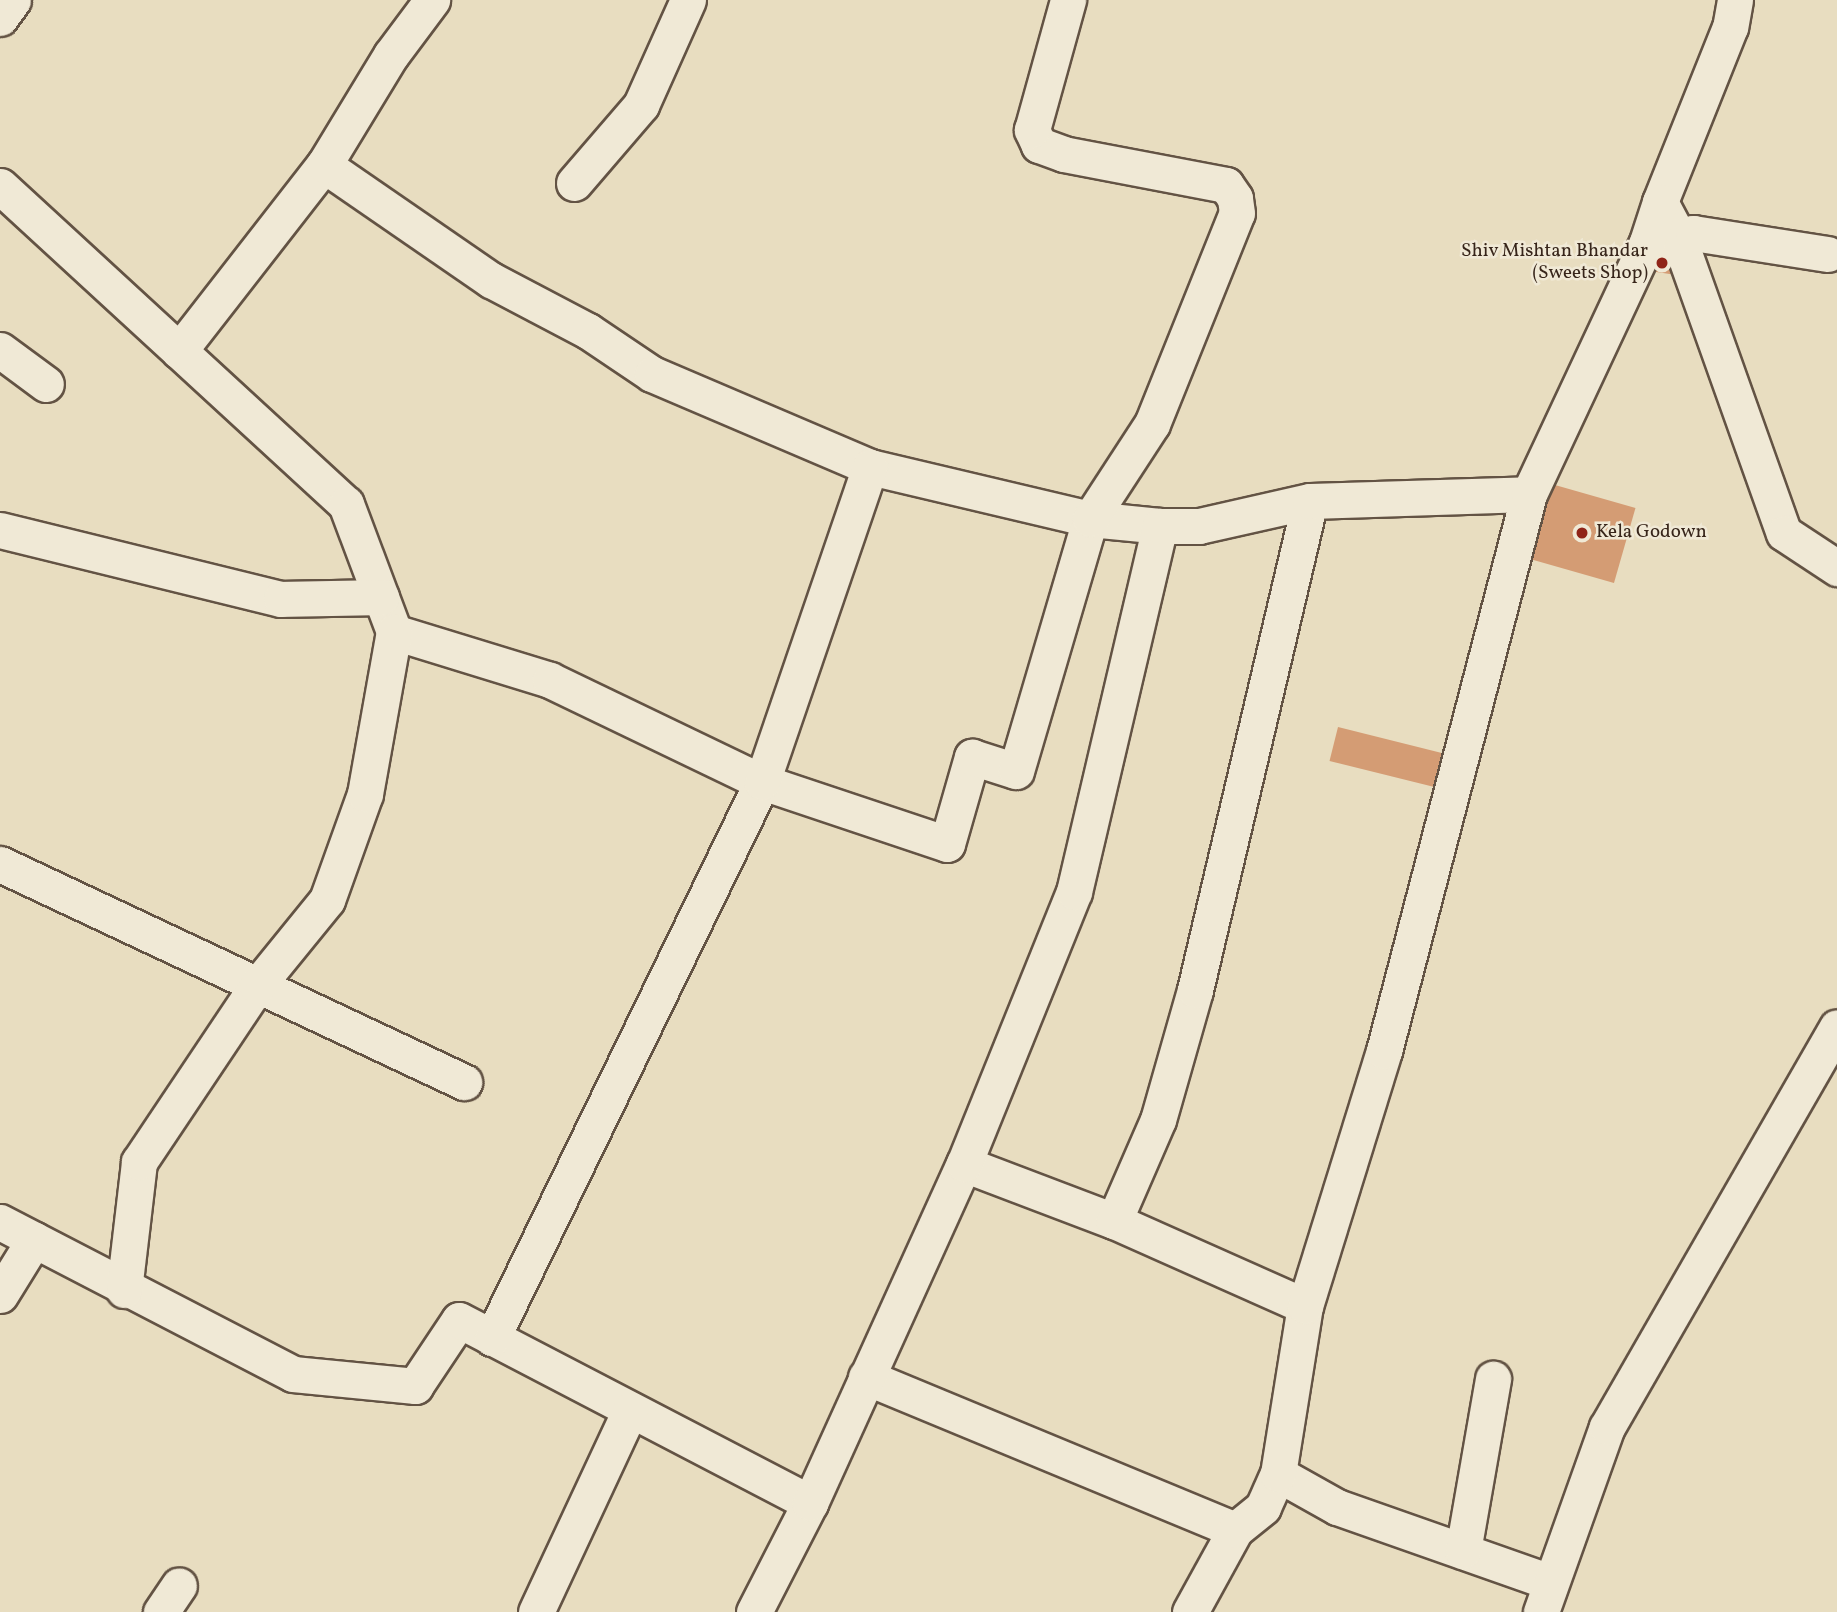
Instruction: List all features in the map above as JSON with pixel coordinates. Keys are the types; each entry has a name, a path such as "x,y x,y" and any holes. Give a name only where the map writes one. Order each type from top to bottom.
{"street":[{"path":"0,18 13,0"},
{"path":"179,351 324,165 391,55 432,0"},
{"path":"574,183 641,105 688,0"},
{"path":"394,632 550,680 762,782 947,844 972,757 1016,771 1090,519 1152,424 1237,213 1235,198 1226,185 1064,154 1039,145 1032,130 1068,0"},
{"path":"1735,0 1730,27 1660,202 1662,239 1784,533 1837,568"},
{"path":"324,165 491,280 588,331 652,374 870,467 1090,519 1160,526 1199,526 1310,501 1529,494"},
{"path":"5,204 179,351 346,504 394,632 365,794 327,900 257,986 139,1162 124,1290"},
{"path":"1662,239 1693,233 1834,248"},
{"path":"1189,1612 1235,1530 1263,1507 1278,1474 1305,1306 1384,1051 1529,494 1662,239"},
{"path":"0,350 46,384"},
{"path":"492,1338 762,782 870,467"},
{"path":"1114,1221 1157,1120 1195,990 1310,501"},
{"path":"754,1612 810,1503 964,1164 1074,892 1160,526"},
{"path":"0,530 281,599 381,597"},
{"path":"0,864 464,1082"},
{"path":"1278,1474 1337,1507 1463,1551 1546,1597 1606,1427 1837,1027"},
{"path":"964,1164 1114,1221 1305,1306"},
{"path":"0,1222 124,1290 293,1374 415,1386 459,1320 810,1503"},
{"path":"0,1295 34,1240"},
{"path":"866,1377 1235,1530"},
{"path":"1463,1551 1493,1380"},
{"path":"536,1612 630,1410"}],"building":[{"name":"Shiv Mishtan Bhandar (Sweets Shop)","path":"1657,253 1668,255 1676,275 1650,271"},
{"name":"Kela Godown","path":"1548,483 1635,508 1614,583 1527,558"},
{"path":"1338,727 1442,753 1433,787 1330,761"}],"place":[{"name":"Shiv Mishtan Bhandar (Sweets Shop)","path":"1662,263"},
{"name":"Kela Godown","path":"1582,533"}]}
